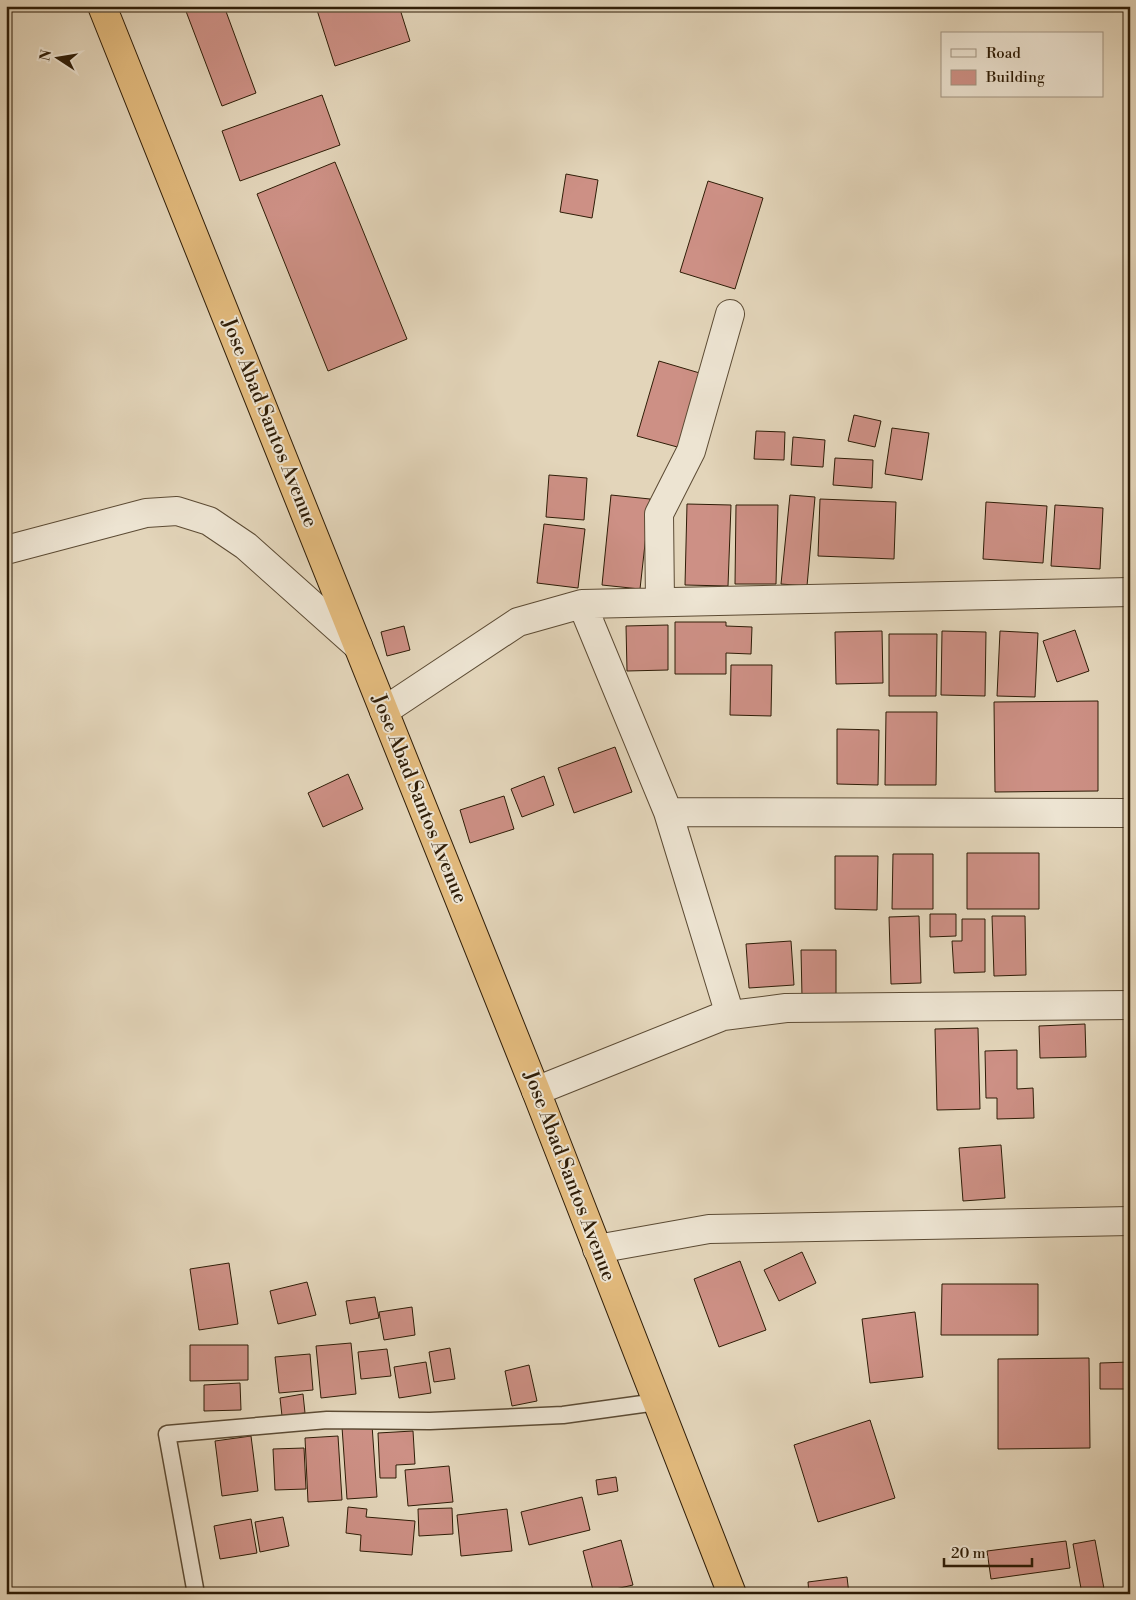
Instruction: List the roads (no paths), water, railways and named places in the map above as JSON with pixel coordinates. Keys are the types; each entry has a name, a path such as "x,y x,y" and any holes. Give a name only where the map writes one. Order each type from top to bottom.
{"highway":[{"name":"Jose Abad Santos Avenue","path":"102,6 536,1091 732,1594"}],"street":[{"path":"660,602 659,514 691,451 730,314"},
{"path":"6,550 146,513 176,511 209,521 246,546 358,646"},
{"path":"384,711 518,622 582,604 1130,592"},
{"path":"582,604 668,812 730,1015"},
{"path":"668,812 1130,812"},
{"path":"536,1091 730,1015 786,1008 1130,1005"},
{"path":"597,1249 709,1229 1130,1221"}],"lane":[{"path":"196,1594 167,1434 327,1420 430,1421 563,1415 657,1402"}]}
